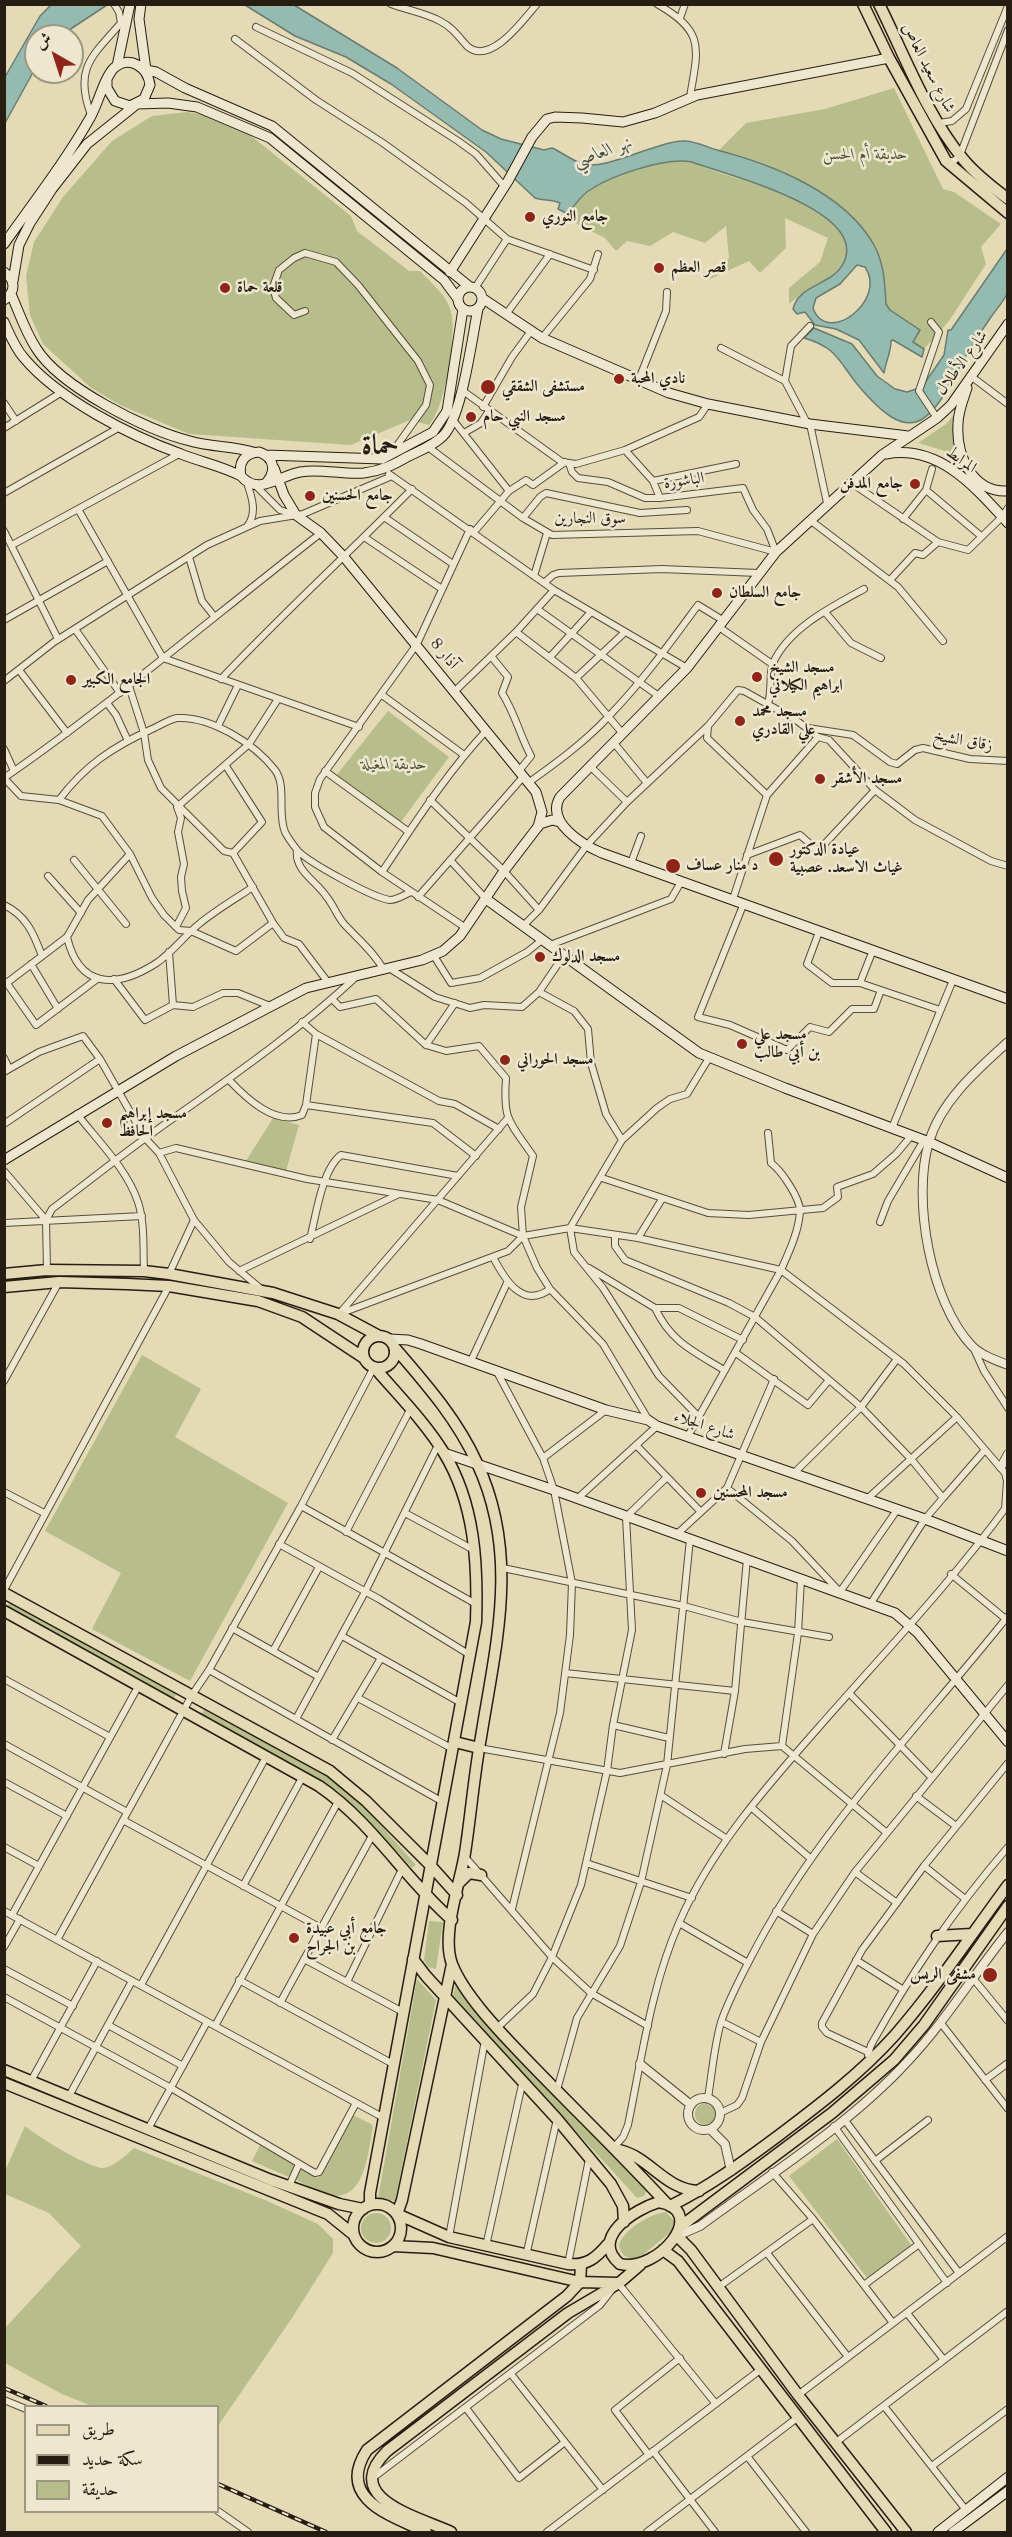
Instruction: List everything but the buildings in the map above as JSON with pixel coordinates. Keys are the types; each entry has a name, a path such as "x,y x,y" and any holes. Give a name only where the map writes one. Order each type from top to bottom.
{"main road":[{"path":"4,244 92,115 109,75 117,66 130,4"},
{"path":"141,4 139,19 150,85 148,93 87,144 52,189 19,245 8,297 36,350 54,368 121,415 159,432 189,441 266,455 373,459 389,456 444,435 453,420 462,391 482,298"},
{"path":"863,4 889,58 946,161 1008,213"},
{"name":"شارع سعيد العاص","path":"879,4 939,123 952,144 960,155 1008,199"},
{"path":"450,272 507,184 532,137 542,122 549,117 623,122 656,113 690,97 904,54"},
{"path":"117,66 132,63 156,72 185,88 272,126 482,298 542,338 669,393 708,404 809,424 908,436"},
{"path":"4,339 62,392 120,428 179,454 224,468 252,482 278,479 301,471 363,473 384,470 426,442 447,411 463,309 444,280 270,138 197,107 168,103 122,105 110,95 107,81"},
{"path":"4,272 13,281"},
{"path":"458,299 463,290 472,288"},
{"path":"463,309 470,311 478,309"},
{"path":"4,322 12,340 25,359"},
{"name":"شارع الأطلال","path":"560,797 687,668 776,552 850,482 935,415 970,380 1007,327"},
{"path":"970,380 960,407 957,427 962,458 972,475 985,486 993,490 1008,491"},
{"path":"252,482 241,462 253,452"},
{"name":"المرابط","path":"882,455 912,453 940,461 957,472 1005,520"},
{"path":"266,455 271,460 284,495 296,515"},
{"path":"252,482 272,477 274,468"},
{"path":"284,495 288,482 301,471"},
{"name":"8 آذار","path":"296,515 321,533 344,557 536,792"},
{"path":"536,792 545,797 560,797 556,808 560,822"},
{"path":"536,792 542,812 538,827"},
{"path":"4,1160 116,1090 306,988 434,956 452,944 538,827 548,820 560,822 587,845 631,863 1008,999"},
{"path":"486,898 690,1047 709,1058 912,1135 1008,1178"},
{"path":"4,1274 47,1270 144,1271 262,1290 338,1314 388,1341 448,1412 478,1464 490,1498 503,1568 501,1616 452,1920 450,1949 452,1964 402,2200 397,2214 401,2229 400,2236 393,2246 384,2252 369,2251 362,2247 354,2235 328,2214 4,2083"},
{"path":"4,1287 59,1282 169,1286 258,1301 302,1317 364,1358 411,1408 441,1449 471,1520 478,1573 477,1604 470,1655 370,2193 366,2207 354,2220 354,2235"},
{"name":"شارع الجلاء","path":"388,1341 408,1340 606,1410 648,1420 657,1426 925,1519 1008,1551"},
{"path":"364,1358 366,1343 388,1341"},
{"path":"374,1367 384,1368 392,1362 388,1341"},
{"path":"441,1449 895,1613 909,1624 1008,1742"},
{"path":"4,1592 8,1600 4,1605"},
{"path":"4,1592 330,1772 358,1794 457,1890"},
{"path":"4,1611 303,1776 340,1800 452,1920"},
{"path":"454,1746 479,1748"},
{"path":"457,1890 469,1873 482,1875"},
{"path":"4,2070 289,2186 339,2204 366,2207 385,2205 397,2214 449,2237 526,2256 581,2266 608,2244 611,2236 624,2222 648,2206 659,2202 669,2205 703,2190 810,2112 897,2033 1008,1885"},
{"path":"451,2532 381,2500 373,2488 371,2479 374,2463 568,2313 619,2283 640,2265 663,2250 679,2231 832,2113 894,2060 924,2025 1008,1906"},
{"path":"937,1936 971,1934"},
{"path":"413,1959 523,2080 589,2157 618,2195 623,2206 624,2222"},
{"path":"452,1964 466,1988 497,2028 676,2211 679,2231 717,2288 798,2396 906,2532"},
{"path":"616,2148 635,2156 674,2185 691,2190 703,2190"},
{"path":"608,2244 612,2258 620,2264 640,2265"},
{"path":"393,2246 434,2248 580,2282 619,2283"},
{"path":"663,2250 678,2261 886,2532"},
{"path":"426,2532 373,2507 362,2493 357,2473 359,2461 367,2450 534,2323 580,2282 581,2266"},
{"path":"938,2532 1008,2477"},
{"path":"953,2532 1008,2490"}],"street":[{"path":"92,115 82,85 85,70 121,23 119,12 114,4"},
{"path":"391,4 438,20 453,28 468,47 480,51 503,42 537,4"},
{"path":"657,4 680,18 692,34 696,46 697,62 690,97"},
{"path":"680,18 685,4"},
{"path":"939,123 952,121 966,109 1008,6"},
{"path":"256,27 352,73 476,154 507,184"},
{"path":"946,161 954,161 960,155 974,113 1008,30"},
{"path":"235,39 316,100 383,143 507,238 594,270"},
{"path":"966,109 974,113"},
{"path":"472,288 507,238"},
{"path":"305,311 294,315 276,298 273,287 279,270 294,258 305,253 336,262 358,285 426,373 429,394 426,405 415,424 389,456"},
{"path":"507,313 550,254"},
{"path":"542,338 590,279 598,254"},
{"path":"639,379 666,311 667,292"},
{"path":"931,322 939,332 919,391 935,415"},
{"path":"786,381 791,346 810,326"},
{"path":"464,434 481,423 512,357 531,331"},
{"path":"721,348 786,381 809,424 827,503"},
{"path":"970,380 1008,404"},
{"name":"الباشورة","path":"462,391 567,463 578,478 608,482 645,498 743,488 753,510 768,530 776,552"},
{"path":"4,428 62,392"},
{"path":"4,404 16,421"},
{"path":"466,927 382,872 334,836 320,821 315,807 315,793 325,771 417,644 453,564 472,530 509,491 526,480 533,485 567,463 576,464 625,450 699,417 708,404"},
{"path":"453,420 509,491"},
{"name":"سوق النجارين","path":"415,424 417,433 426,442 501,501 547,533 558,536 698,531 776,552"},
{"path":"4,493 120,428"},
{"path":"625,450 653,481 660,498"},
{"path":"12,545 179,454"},
{"path":"653,481 736,464"},
{"path":"903,519 926,490 932,469"},
{"path":"384,470 554,590 687,668"},
{"path":"4,681 58,639 207,545 275,517 296,515 392,476"},
{"path":"252,482 280,510 296,515"},
{"path":"245,529 253,518 252,482"},
{"path":"850,482 938,542 968,550 981,536 1005,520 1008,508"},
{"path":"220,679 280,617 412,489"},
{"path":"926,490 981,536"},
{"path":"524,518 540,497 546,493 640,513 687,510"},
{"path":"78,509 163,658 359,727"},
{"path":"384,518 453,564"},
{"path":"810,520 898,587 943,641"},
{"path":"4,531 58,639"},
{"path":"273,923 236,951 191,931 179,930 152,898 130,854 102,816 59,800 21,796 4,778 120,693 321,533"},
{"path":"534,576 547,533"},
{"path":"364,537 442,589"},
{"path":"890,580 915,553 923,555 938,542"},
{"path":"189,557 202,600 214,616"},
{"path":"5,618 108,561"},
{"path":"544,583 559,573 663,569 758,573"},
{"path":"768,704 772,692 772,664 794,636 825,612 864,589"},
{"path":"455,691 516,632 554,590"},
{"path":"418,897 523,777 579,744 610,716 662,655 698,605 772,664"},
{"path":"537,609 660,697"},
{"path":"550,657 591,612"},
{"path":"825,612 851,643 881,658"},
{"path":"75,629 120,693"},
{"path":"516,632 576,678 623,734"},
{"path":"576,678 624,633"},
{"path":"491,656 508,677 502,693 513,710 520,737 531,756 523,777"},
{"path":"19,670 67,733"},
{"path":"218,726 238,685"},
{"path":"129,686 144,732 148,760 161,788 177,807 195,821 224,851 233,853 284,938 298,944 327,981"},
{"path":"523,926 539,910 587,845 627,802 708,726 738,690 744,691 796,720 818,737 829,740 876,790 915,820 990,861 1008,866"},
{"path":"382,695 464,755"},
{"path":"177,807 249,744 278,699"},
{"path":"107,703 116,715 128,741"},
{"path":"59,800 92,763 144,732 176,718 218,726 249,744 276,771 281,791 280,808 285,832 297,850 309,860 378,897 394,900 411,892"},
{"path":"708,726 707,738 767,795"},
{"name":"زقاق الشيخ","path":"805,728 853,735 890,762 897,764 915,750 923,748 970,759 1008,761"},
{"path":"382,872 430,800 464,755 486,731"},
{"path":"733,899 767,795 818,737"},
{"path":"614,743 647,783"},
{"path":"4,749 14,771"},
{"path":"226,766 262,822 233,853"},
{"path":"591,767 627,802"},
{"path":"325,771 409,832"},
{"path":"747,855 800,835 818,851 876,790"},
{"path":"430,800 504,871 539,910"},
{"path":"176,927 186,908 180,877 184,864 178,832 181,818 177,807"},
{"path":"631,863 641,836"},
{"path":"297,850 296,858 301,868 326,895 342,922 387,969 435,997 470,1008 484,1005 522,1006 539,992 564,955"},
{"path":"97,979 36,1025 5,983 67,937 98,889 130,854"},
{"path":"74,860 126,924"},
{"path":"450,860 486,898"},
{"path":"48,876 81,913"},
{"path":"434,956 451,983 480,978 546,942 667,901 675,896 681,882"},
{"path":"67,937 71,954 87,974 97,979 126,978 156,964 191,931 253,887"},
{"path":"744,903 698,1017 730,1025 787,1050 810,1027 829,1032 852,1009 874,1009 881,990"},
{"path":"4,905 16,910 33,931 42,956"},
{"path":"819,932 807,964 831,983 860,983 940,1010"},
{"path":"860,983 873,950"},
{"path":"169,952 173,1005"},
{"path":"32,964 58,1008"},
{"path":"47,1270 46,1220 52,1209 146,1138 229,1080 332,999 358,975"},
{"path":"114,979 145,1020 173,1005 193,1007 223,993 238,993 270,1006"},
{"path":"892,1128 953,980"},
{"path":"539,992 574,1011 588,1029 591,1063 606,1114 622,1140"},
{"path":"332,999 340,1007 376,999 426,1045 446,1051 479,1046 506,1078 504,1106 507,1119 533,1156 521,1207 523,1236 537,1268 550,1289 603,1344 648,1420"},
{"path":"426,1045 455,1003"},
{"path":"302,1022 316,1034 439,1101 455,1104 499,1129"},
{"path":"229,1080 244,1096 264,1111 295,1118 302,1115 306,1105 316,1034"},
{"path":"4,1058 7,1070 39,1052 83,1036 100,1059 146,1138 159,1154 194,1220 211,1242 239,1271 262,1290"},
{"path":"880,1222 888,1201 957,1092 1008,1042"},
{"path":"698,1416 659,1376 603,1288 574,1252 570,1228 602,1178 622,1140 657,1108 670,1099 687,1094 709,1058"},
{"path":"4,1124 100,1059"},
{"path":"306,1105 433,1123 476,1156"},
{"path":"77,1114 129,1181 138,1201 142,1216 144,1271"},
{"path":"338,1314 507,1119"},
{"path":"688,1437 781,1270 793,1243 800,1209 787,1182 778,1168 771,1163 768,1133"},
{"path":"602,1178 708,1214 749,1215 823,1208 838,1197 837,1187 873,1174 896,1154 912,1135"},
{"path":"926,1141 924,1194 926,1241 952,1315 974,1348 997,1394 1008,1408"},
{"path":"159,1154 176,1148 325,1182 438,1200 523,1236 570,1228 638,1238 781,1270 897,1359 957,1418 1001,1467 1007,1481 1006,1507 980,1541 751,1806 727,1839 692,1898 679,1923 658,1981 628,2125 616,2148"},
{"path":"310,1239 325,1182 334,1161 341,1155 458,1176"},
{"path":"4,1171 46,1220"},
{"path":"239,1271 400,1194"},
{"path":"638,1238 662,1199"},
{"path":"4,1223 142,1216"},
{"path":"169,1274 194,1220"},
{"path":"615,1235 615,1246 625,1260 729,1303 755,1317 861,1407 911,1459 943,1498"},
{"path":"338,1314 508,1251 523,1236"},
{"path":"493,1257 507,1283 522,1292 541,1295 550,1289"},
{"path":"584,1265 655,1308 679,1308 742,1340"},
{"path":"4,1381 59,1282"},
{"path":"471,1361 507,1283"},
{"path":"4,1592 44,1513 169,1286"},
{"path":"655,1308 662,1324 676,1340 724,1370"},
{"path":"974,1348 989,1358 1008,1365"},
{"path":"736,1353 808,1404 829,1380"},
{"path":"794,1473 861,1407 897,1359"},
{"path":"57,1940 183,1710 209,1670 301,1506 374,1367"},
{"path":"496,1370 543,1458 554,1490 572,1583 560,1713 512,1909"},
{"path":"677,1534 727,1488 774,1380"},
{"path":"346,1532 411,1408"},
{"path":"543,1458 606,1410"},
{"path":"867,1499 957,1418"},
{"path":"578,1498 657,1426"},
{"path":"636,1445 700,1511"},
{"path":"296,1719 441,1449"},
{"path":"871,1603 925,1519 984,1450"},
{"path":"1001,1467 1008,1454"},
{"path":"497,2028 532,1994 552,1957 581,1885 607,1771 613,1725 632,1630 626,1517 667,1478"},
{"path":"727,1488 792,1541 840,1592 897,1510"},
{"path":"4,1492 44,1513"},
{"path":"301,1506 477,1604"},
{"path":"405,1513 475,1550"},
{"path":"557,2091 577,2018 620,1946 641,1882 662,1796 690,1539"},
{"path":"279,1544 366,1592 470,1655"},
{"path":"724,1754 735,1691 747,1559"},
{"path":"273,1651 320,1567"},
{"path":"503,1568 684,1605 742,1622 829,1637"},
{"path":"708,2098 722,2022 748,1963 776,1911 810,1858 852,1803 1007,1618 951,1574"},
{"path":"782,1746 798,1633 801,1579"},
{"path":"232,1628 319,1677"},
{"path":"342,1635 462,1703"},
{"path":"332,1740 381,1658"},
{"path":"209,1670 443,1802"},
{"path":"565,1673 622,1681 735,1691"},
{"path":"4,1679 110,1737"},
{"path":"12,1915 139,1685"},
{"path":"720,2113 737,2105 742,2098 761,2042 813,1934 855,1872 1008,1685"},
{"path":"849,1693 931,1777"},
{"path":"358,1698 454,1746"},
{"path":"613,1725 669,1738"},
{"path":"4,1744 128,1812"},
{"path":"479,1748 620,1773 773,1745 782,1746 795,1754 887,1833"},
{"path":"141,1985 266,1757"},
{"path":"1008,1763 924,1866 856,1960 822,2027 827,2033 868,2057 902,1989 937,1936 964,1898 1008,1847"},
{"path":"243,1886 303,1776"},
{"path":"4,1782 67,1816"},
{"path":"662,1796 727,1839"},
{"path":"916,1796 956,1826"},
{"path":"215,2025 340,1800"},
{"path":"751,1806 810,1858"},
{"path":"123,1820 321,1928"},
{"path":"280,2003 373,1833"},
{"path":"4,1847 39,1866"},
{"path":"464,1856 552,1957 591,1993 648,2026"},
{"path":"586,1863 692,1898"},
{"path":"924,1866 964,1898"},
{"path":"347,1982 403,1867"},
{"path":"855,1872 897,1903"},
{"path":"4,1911 384,2118"},
{"path":"776,1911 813,1934"},
{"path":"4,1947 20,1919"},
{"path":"679,1923 748,1963"},
{"path":"679,2231 700,2226 844,2119 908,2061 1008,1932"},
{"path":"304,1959 403,2012"},
{"path":"856,1960 902,1989"},
{"path":"31,2081 97,1961"},
{"path":"4,1969 73,2006"},
{"path":"972,1976 1006,2017"},
{"path":"239,1980 393,2064"},
{"path":"69,2096 132,1981"},
{"path":"4,1997 171,2088 315,2173 319,2172 356,2103"},
{"path":"148,2129 207,2022"},
{"path":"722,2022 761,2042"},
{"path":"940,2022 1008,2109"},
{"path":"108,2025 183,2066"},
{"path":"449,2237 485,2039"},
{"path":"985,2080 1008,2063"},
{"path":"640,2064 691,2105"},
{"path":"486,2247 523,2080"},
{"path":"708,2098 716,2104 720,2113 718,2122 710,2129 700,2129 692,2124 688,2115 691,2105 698,2099 708,2098"},
{"path":"526,2256 557,2119"},
{"path":"844,2119 959,2273"},
{"path":"874,2161 928,2120"},
{"path":"834,2126 947,2283"},
{"path":"710,2129 725,2144 731,2171"},
{"path":"568,2264 589,2157"},
{"path":"289,2186 299,2164"},
{"path":"772,2172 813,2219 893,2323"},
{"path":"717,2288 813,2219"},
{"path":"798,2396 1008,2236"},
{"path":"864,2285 919,2244"},
{"path":"767,2253 848,2357"},
{"path":"371,2479 600,2305 619,2283 716,2404"},
{"path":"835,2443 1008,2311"},
{"path":"907,2313 944,2360"},
{"path":"680,2358 615,2409 715,2532"},
{"path":"547,2532 760,2370"},
{"path":"511,2373 603,2490"},
{"path":"4,2400 24,2408"},
{"path":"884,2406 966,2510"},
{"path":"466,2408 519,2478 565,2442"},
{"path":"932,2466 1008,2409"},
{"path":"647,2532 797,2418"},
{"path":"747,2456 806,2532"},
{"path":"219,2512 248,2532"}],"green space":[{"name":"حديقة أم الحسن","path":"894,88 943,189 954,192 1001,224 981,247 986,264 949,321 924,349 913,343 920,330 889,309 875,247 848,213 829,198 784,172 719,150 746,123 825,109"},
{"path":"187,112 211,116 245,131 351,216 357,231 409,271 420,271 442,295 451,312 451,353 445,388 435,416 429,425 410,420 351,445 189,434 120,405 90,387 43,344 30,315 26,276 34,242 63,197 112,141 152,116"},
{"path":"678,160 782,194 805,204 825,217 840,231 847,246 841,268 837,273 807,290 789,304 789,288 820,262 828,238 785,218 786,248 760,273 749,261 708,280 729,258 726,226 705,243 673,232 650,246 627,241 616,251 605,238 567,219 573,207 598,186 631,171"},
{"path":"961,407 955,431 959,451 966,467 942,450 918,443 946,424"},
{"name":"حديقة المغيلة","path":"388,711 449,757 400,823 335,777"},
{"path":"273,1118 299,1125 286,1171 246,1161"},
{"path":"142,1355 201,1389 175,1437 288,1503 190,1681 92,1629 121,1573 45,1531"},
{"path":"10,1602 177,1694 173,1699 7,1606"},
{"path":"204,1710 330,1777 356,1797 416,1865 412,1868 362,1813 338,1791 201,1714"},
{"path":"429,1921 443,1922 436,1969 428,1967 424,1960"},
{"path":"417,1979 436,2000 395,2201 378,2198"},
{"path":"456,1982 515,2055 648,2189 644,2196 637,2198 453,1996"},
{"path":"702,2103 710,2103 717,2110 717,2118 710,2125 702,2125 695,2118 695,2110"},
{"path":"351,2114 373,2127 363,2173 351,2191 341,2195 329,2195 294,2179 299,2167 318,2178"},
{"path":"25,2126 63,2151 96,2167 103,2168 111,2165 134,2148 265,2200 318,2224 333,2239 333,2253 292,2318 219,2425 219,2405 90,2405 62,2394 5,2363 5,2328 81,2246 49,2213 5,2194 5,2171"},
{"path":"837,2139 911,2245 868,2279 789,2176"},
{"path":"260,2145 296,2165 291,2178 252,2161"},
{"path":"666,2212 675,2222 672,2231 639,2258 629,2258 623,2255 619,2246 625,2234 645,2219"},
{"path":"376,2213 387,2217 391,2228 387,2239 376,2243 365,2239 361,2228 365,2217"}],"water":[{"path":"51,5 107,5 78,24 35,24"},
{"path":"245,5 294,5 397,68 482,130 501,139 544,150 552,148 580,163 590,165 615,161 657,146 682,141 691,142 761,163 805,183 845,210 874,245 882,266 886,304 890,310 920,330 913,342 924,349 922,357 893,340 884,373 859,340 836,329 815,325 805,312 797,314 793,309 801,295 831,277 843,264 846,245 836,227 816,211 790,197 692,162 667,162 623,174 597,186 584,194 568,214 558,209 560,203 535,198 486,152 391,84 346,57 295,36","holes":["857,265 865,267 870,280 869,293 862,305 842,321 830,323 820,319 813,308 816,298 840,284"]},
{"path":"24,44 24,84 27,84 5,123 5,77"},
{"path":"1007,249 1009,279 1004,300 972,345 939,402 929,414 917,422 905,423 892,417 857,384 830,350 804,338 814,328 852,344 877,376 895,389 907,392 922,387 944,355 948,330 951,330"}],"railway":[{"path":"4,2388 44,2405"},
{"path":"219,2484 326,2532"}],"place":[{"name":"جامع النوري","path":"530,217"},
{"name":"قصر العظم","path":"659,268"},
{"name":"قلعة حماة","path":"225,288"},
{"name":"نادي المحبة","path":"619,379"},
{"name":"مستشفى الشققي","path":"488,387"},
{"name":"مسجد النبي حام","path":"471,417"},
{"name":"جامع المدفن","path":"915,484"},
{"name":"جامع الحسنين","path":"310,496"},
{"name":"جامع السلطان","path":"717,593"},
{"name":"مسجد الشيخ ابراهيم الكيلاني","path":"757,677"},
{"name":"الجامع الكبير","path":"71,680"},
{"name":"مسجد محمد علي القادري","path":"740,721"},
{"name":"مسجد الأشقر","path":"820,779"},
{"name":"عيادة الدكتور غياث الاسعد. عصبية","path":"776,859"},
{"name":"د منار عساف","path":"673,866"},
{"name":"مسجد الدلوك","path":"540,957"},
{"name":"مسجد علي بن أبي طالب","path":"742,1044"},
{"name":"مسجد الحوراني","path":"505,1060"},
{"name":"مسجد إبراهيم الحافظ","path":"107,1123"},
{"name":"مسجد المحسنين","path":"701,1493"},
{"name":"جامع أبي عبيدة بن الجراح","path":"294,1938"},
{"name":"مشفى الريس","path":"990,1975"}],"district":[{"name":"حماة","path":"380,447"}],"water label":[{"name":"نهر العاصي","path":"603,152"}]}
